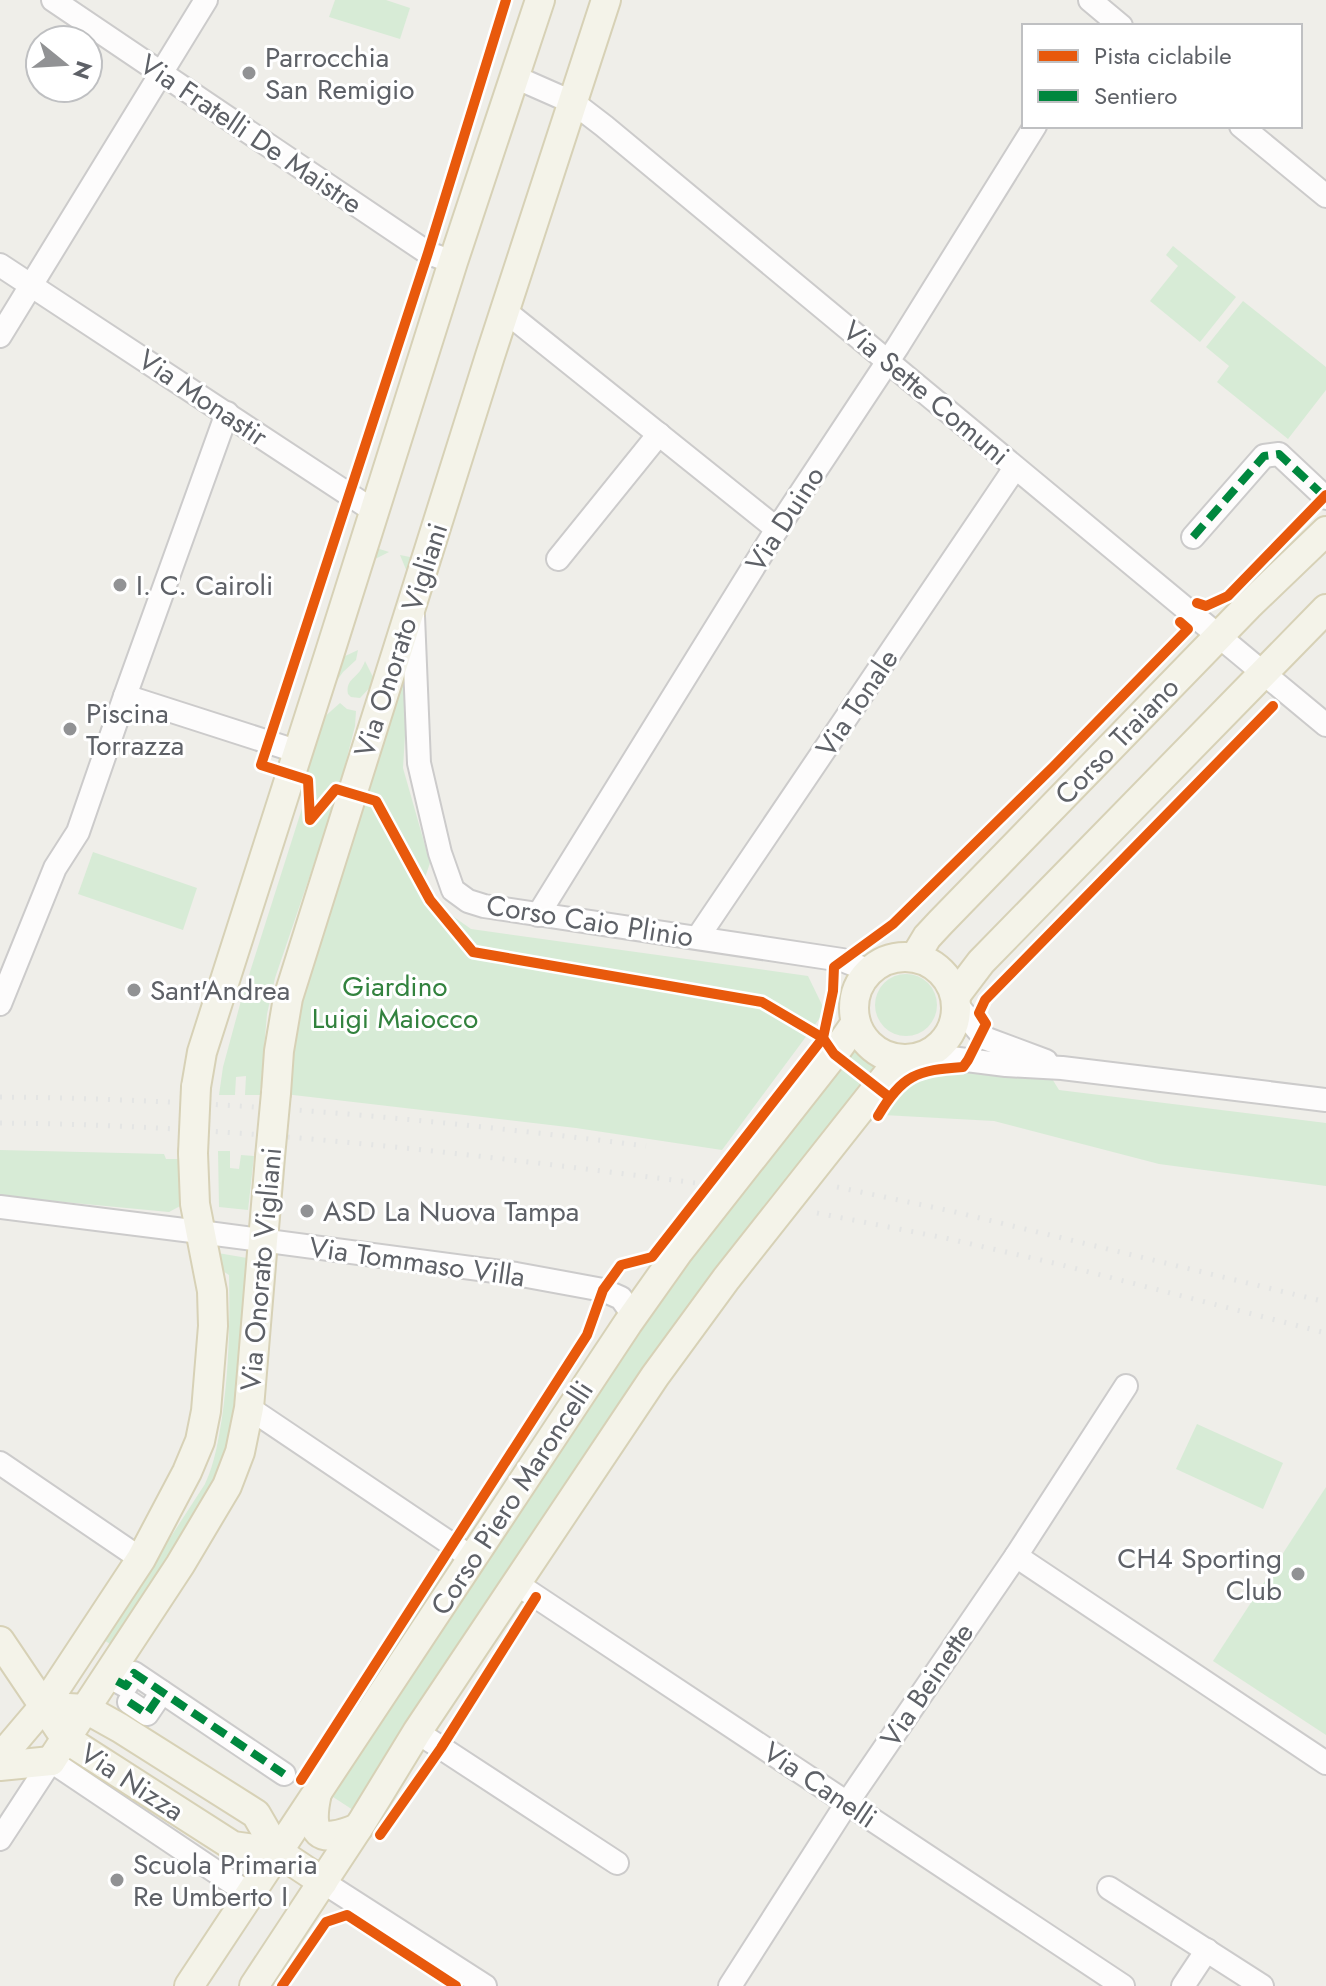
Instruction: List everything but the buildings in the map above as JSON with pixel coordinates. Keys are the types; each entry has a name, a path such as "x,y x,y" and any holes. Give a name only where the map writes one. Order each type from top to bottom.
{"main road":[{"name":"Via Onorato Vigliani","path":"0,1758 44,1706 141,1559 200,1441 206,1411 213,1326 212,1291 195,1204 193,1153 196,1087 202,1052 453,262 540,0"},
{"name":"Via Onorato Vigliani","path":"59,1750 180,1565 227,1486 240,1452 249,1408 279,1051 288,998 606,0"},
{"name":"Corso Traiano","path":"915,957 940,923 1326,531"},
{"name":"Corso Traiano","path":"957,1000 981,962 1326,609"},
{"path":"891,956 915,957 944,974 957,1000 957,1012 947,1038 915,1057 889,1057 869,1044 855,1024 855,997 861,983 879,962 891,956"},
{"name":"Corso Piero Maroncelli","path":"189,1986 633,1315 855,1024"},
{"name":"Corso Piero Maroncelli","path":"254,1986 417,1732 655,1376 726,1279 888,1074 915,1057"},
{"path":"0,1641 44,1706"},
{"name":"Via Nizza","path":"278,1852 256,1814 86,1709 44,1706 59,1750 233,1846 278,1852 323,1882"},
{"path":"21,1733 59,1750"},
{"path":"0,1766 59,1750"},
{"path":"317,1792 313,1814 314,1826 320,1832 335,1837 358,1828"}],"street":[{"name":"Via Fratelli De Maistre","path":"53,0 428,253 453,262"},
{"path":"0,336 206,0"},
{"name":"Via Sette Comuni","path":"515,77 574,103 1326,725"},
{"name":"Via Duino","path":"538,915 777,529 888,361 1034,128"},
{"path":"1243,128 1326,196"},
{"name":"Via Monastir","path":"0,265 374,511"},
{"path":"505,311 777,529"},
{"path":"0,1004 55,868 78,832 227,413"},
{"path":"558,559 659,434"},
{"path":"1193,537 1264,456 1279,454 1326,498"},
{"name":"Via Tonale","path":"698,937 1015,468"},
{"name":"Corso Caio Plinio","path":"413,607 419,763 440,853 453,890 468,901 484,906 842,960 870,971"},
{"path":"125,696 299,752"},
{"path":"957,1000 987,1039 1062,1068"},
{"path":"915,1057 1062,1068 1326,1100"},
{"name":"Via Tommaso Villa","path":"0,1207 516,1274 603,1290 621,1298 633,1315"},
{"name":"Via Beinette","path":"730,1986 847,1803 1016,1556 1126,1386"},
{"path":"249,1408 472,1558"},
{"path":"0,1463 141,1559"},
{"path":"1016,1556 1326,1763"},
{"name":"Via Canelli","path":"517,1584 1123,1986"},
{"path":"126,1677 162,1692 284,1774"},
{"path":"129,1702 147,1714 162,1692"},
{"path":"417,1732 617,1863"},
{"path":"0,1839 59,1750"},
{"name":"Via Nizza","path":"59,1750 249,1894"},
{"name":"Via Nizza","path":"323,1882 456,1978 485,1986"},
{"path":"1109,1888 1262,1986"},
{"path":"1183,1986 1207,1950"}],"green space":[{"path":"335,0 386,0 410,8 400,39 329,17"},
{"path":"1173,246 1236,297 1200,342 1150,301 1178,266 1166,255"},
{"path":"1243,301 1326,367 1326,390 1288,439 1217,382 1229,366 1206,347"},
{"path":"370,546 389,552 373,560 343,657 358,650 356,660 328,693"},
{"path":"400,555 420,559 376,681 360,698 351,697 348,694 349,683 365,661 373,677 407,572"},
{"name":"Giardino Luigi Maiocco","path":"413,607 403,768 430,863 422,886 430,900 471,929 808,976 825,1011 722,1150 576,1128 276,1093"},
{"path":"340,703 356,711 355,726 338,793 275,978 267,1014 260,1095 245,1095 246,1076 236,1077 235,1095 219,1095 223,1067 242,997 312,777 304,774 322,719"},
{"path":"93,852 197,888 183,930 78,894"},
{"path":"900,974 912,974 928,983 935,993 935,1017 928,1027 912,1036 900,1036 880,1022 875,1011 875,999 889,979"},
{"path":"851,1048 875,1066 713,1272 353,1810 330,1795 646,1315"},
{"path":"969,1071 1051,1077 1059,1090 1326,1123 1326,1186 1159,1164 994,1121 883,1115 910,1084 928,1076"},
{"path":"0,1150 164,1154 166,1159 185,1159 186,1203 169,1212 0,1196"},
{"path":"218,1151 230,1151 230,1168 239,1169 241,1155 254,1156 248,1210 219,1207"},
{"path":"218,1253 247,1258 232,1431 214,1489 113,1646 104,1640 205,1484 214,1460 224,1400 229,1329 229,1275 220,1269"},
{"path":"1197,1424 1283,1463 1263,1509 1176,1469"},
{"name":"CH4 Sporting Club","path":"1326,1487 1326,1735 1213,1661"}],"railway":[{"path":"0,1097 162,1102 324,1112 646,1146"},
{"path":"0,1123 175,1129 349,1142 696,1183"},
{"path":"837,1187 951,1211 1326,1302"},
{"path":"817,1213 1054,1263 1326,1333"}],"marked path":[{"path":"1193,537 1264,456 1279,454 1326,498"},
{"path":"117,1681 126,1686 134,1673 284,1774"},
{"path":"129,1702 147,1714 162,1692"}],"cycle path":[{"path":"506,0 428,253 261,765 308,780 310,820 336,789 376,801 430,900 473,952 762,1002 823,1038 834,1054 889,1097"},
{"path":"1197,603 1206,606 1228,596 1326,495"},
{"path":"301,1780 587,1335 603,1290 621,1265 652,1257 823,1038 833,991 834,967 893,924 1053,767 1188,629 1180,622"},
{"path":"878,1116 895,1091 912,1077 934,1070 963,1067 986,1024 979,1013 985,1000 1273,706"},
{"path":"380,1835 441,1748 536,1597"},
{"path":"282,1986 326,1922 347,1915 456,1986"}],"place":[{"name":"Parrocchia San Remigio","path":"249,73"},
{"name":"I. C. Cairoli","path":"120,585"},
{"name":"Piscina Torrazza","path":"70,729"},
{"name":"Sant'Andrea","path":"134,990"},
{"name":"ASD La Nuova Tampa","path":"307,1211"},
{"name":"CH4 Sporting Club","path":"1298,1574"},
{"name":"Scuola Primaria Re Umberto I","path":"117,1880"}]}
